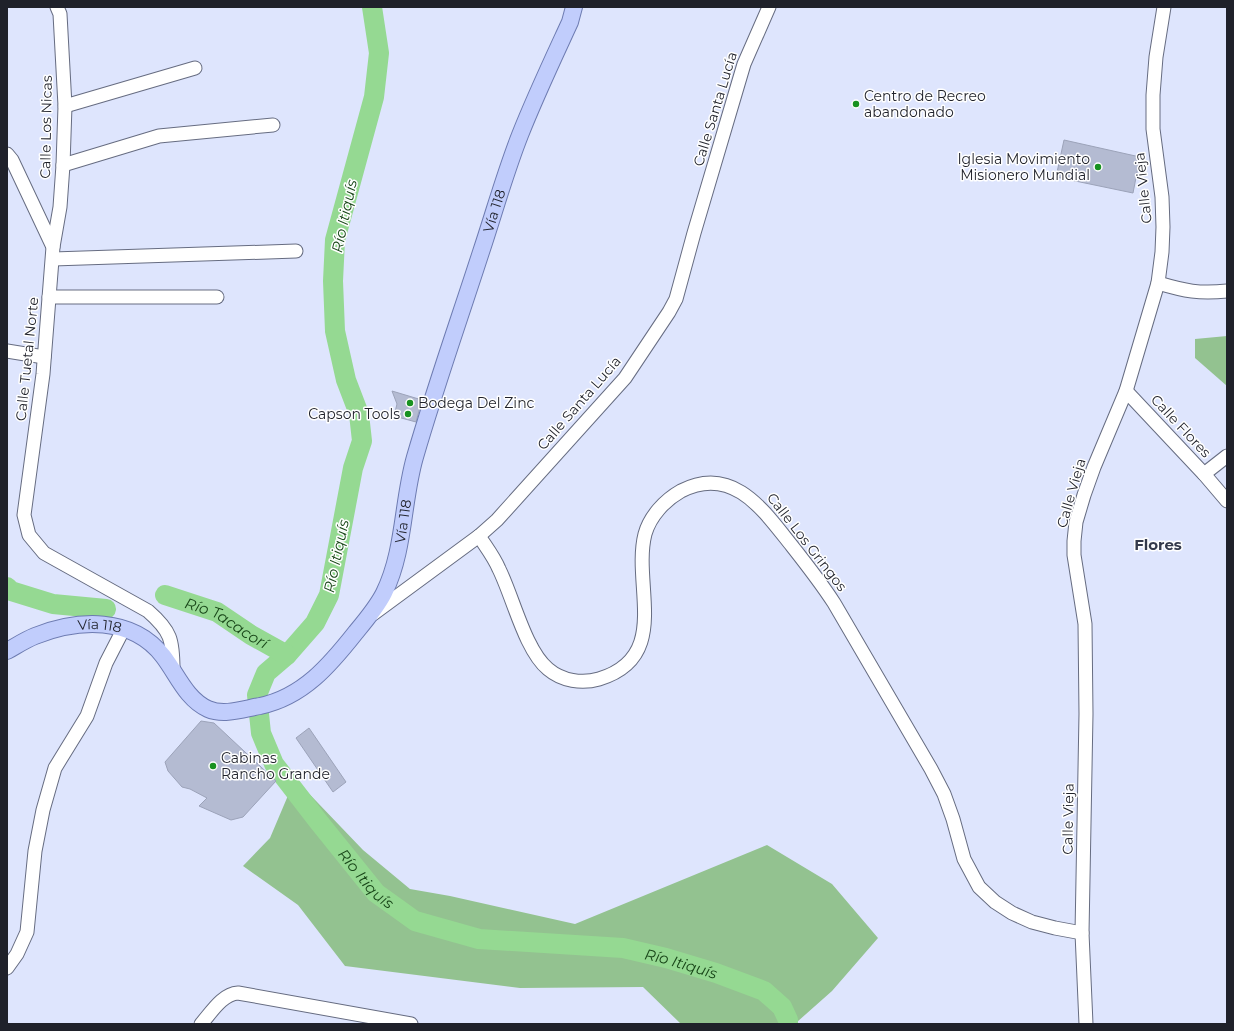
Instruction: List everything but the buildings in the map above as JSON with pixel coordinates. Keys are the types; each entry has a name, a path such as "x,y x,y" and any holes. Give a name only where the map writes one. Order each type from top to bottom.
{"main road":[{"name":"Vía 118","path":"7,651 32,637 67,626 94,624 124,628 149,641 173,670 185,690 200,704 217,712 226,712 270,704 292,694 316,677 329,665 367,619 386,590 399,549 406,498 413,464 453,339 520,136 570,22 574,7"}],"street":[{"name":"Calle Santa Lucía","path":"367,619 479,536 497,520 625,378 669,312 676,299 744,64 769,7"},
{"name":"Calle Vieja","path":"1086,1024 1082,933 1086,714 1085,624 1075,563 1074,541 1076,522 1094,466 1126,391 1158,283 1162,252 1163,227 1162,197 1153,129 1153,95 1156,57 1164,7"},
{"name":"Calle Los Nicas","path":"53,253 60,207 65,106 59,9"},
{"path":"65,106 196,68"},
{"path":"63,165 159,136 273,125"},
{"name":"Calle Tuetal Norte","path":"7,154 12,160 53,253 44,357 24,515 29,535 44,554 148,611 160,622 168,634 173,648 173,670"},
{"path":"53,253 296,251"},
{"path":"1158,283 1184,291 1200,293 1227,291"},
{"path":"50,297 217,297"},
{"path":"7,351 44,357"},
{"name":"Calle Flores","path":"1126,391 1204,474 1227,501"},
{"path":"1204,474 1227,456"},
{"name":"Calle Los Gringos","path":"479,536 499,569 532,648 539,660 559,676 570,680 592,681 607,677 629,662 637,652 643,636 645,619 642,548 646,532 653,517 675,494 689,487 714,483 724,485 747,495 767,514 824,587 834,603 931,769 944,794 954,819 964,859 979,887 995,902 1012,913 1032,922 1082,933"},
{"path":"393,569 396,581 402,586 410,587"},
{"path":"7,968 17,954 27,932 35,851 43,810 55,768 87,716 106,663 124,628"},
{"path":"201,1024 223,999 232,994 238,993 411,1024"}],"green space":[{"path":"1227,336 1227,386 1195,358 1195,339"},
{"path":"295,779 363,850 410,889 450,896 575,924 767,845 832,884 878,938 832,991 797,1022 797,1024 681,1024 643,987 520,988 345,966 298,905 243,866 270,838"}],"waterway":[{"name":"Río Itiquís","path":"372,7 379,53 374,97 335,240 333,281 335,331 346,380 359,414 362,441 353,468 329,595 315,623 287,655 266,673 257,695 261,733 274,764 376,893 415,921 479,939 623,948 666,958 716,973 764,991 782,1007 788,1020 788,1024"},
{"name":"Río Tacacorí","path":"7,587 11,591 53,604 106,609"},
{"name":"Río Tacacorí","path":"165,595 217,612 251,635 287,655"}],"place":[{"name":"Centro de Recreo abandonado","path":"856,104"},
{"name":"Iglesia Movimiento Misionero Mundial","path":"1098,167"},
{"name":"Bodega Del Zinc","path":"410,403"},
{"name":"Capson Tools","path":"408,414"},
{"name":"Cabinas Rancho Grande","path":"213,766"}],"district":[{"name":"Flores","path":"1158,544"}]}
